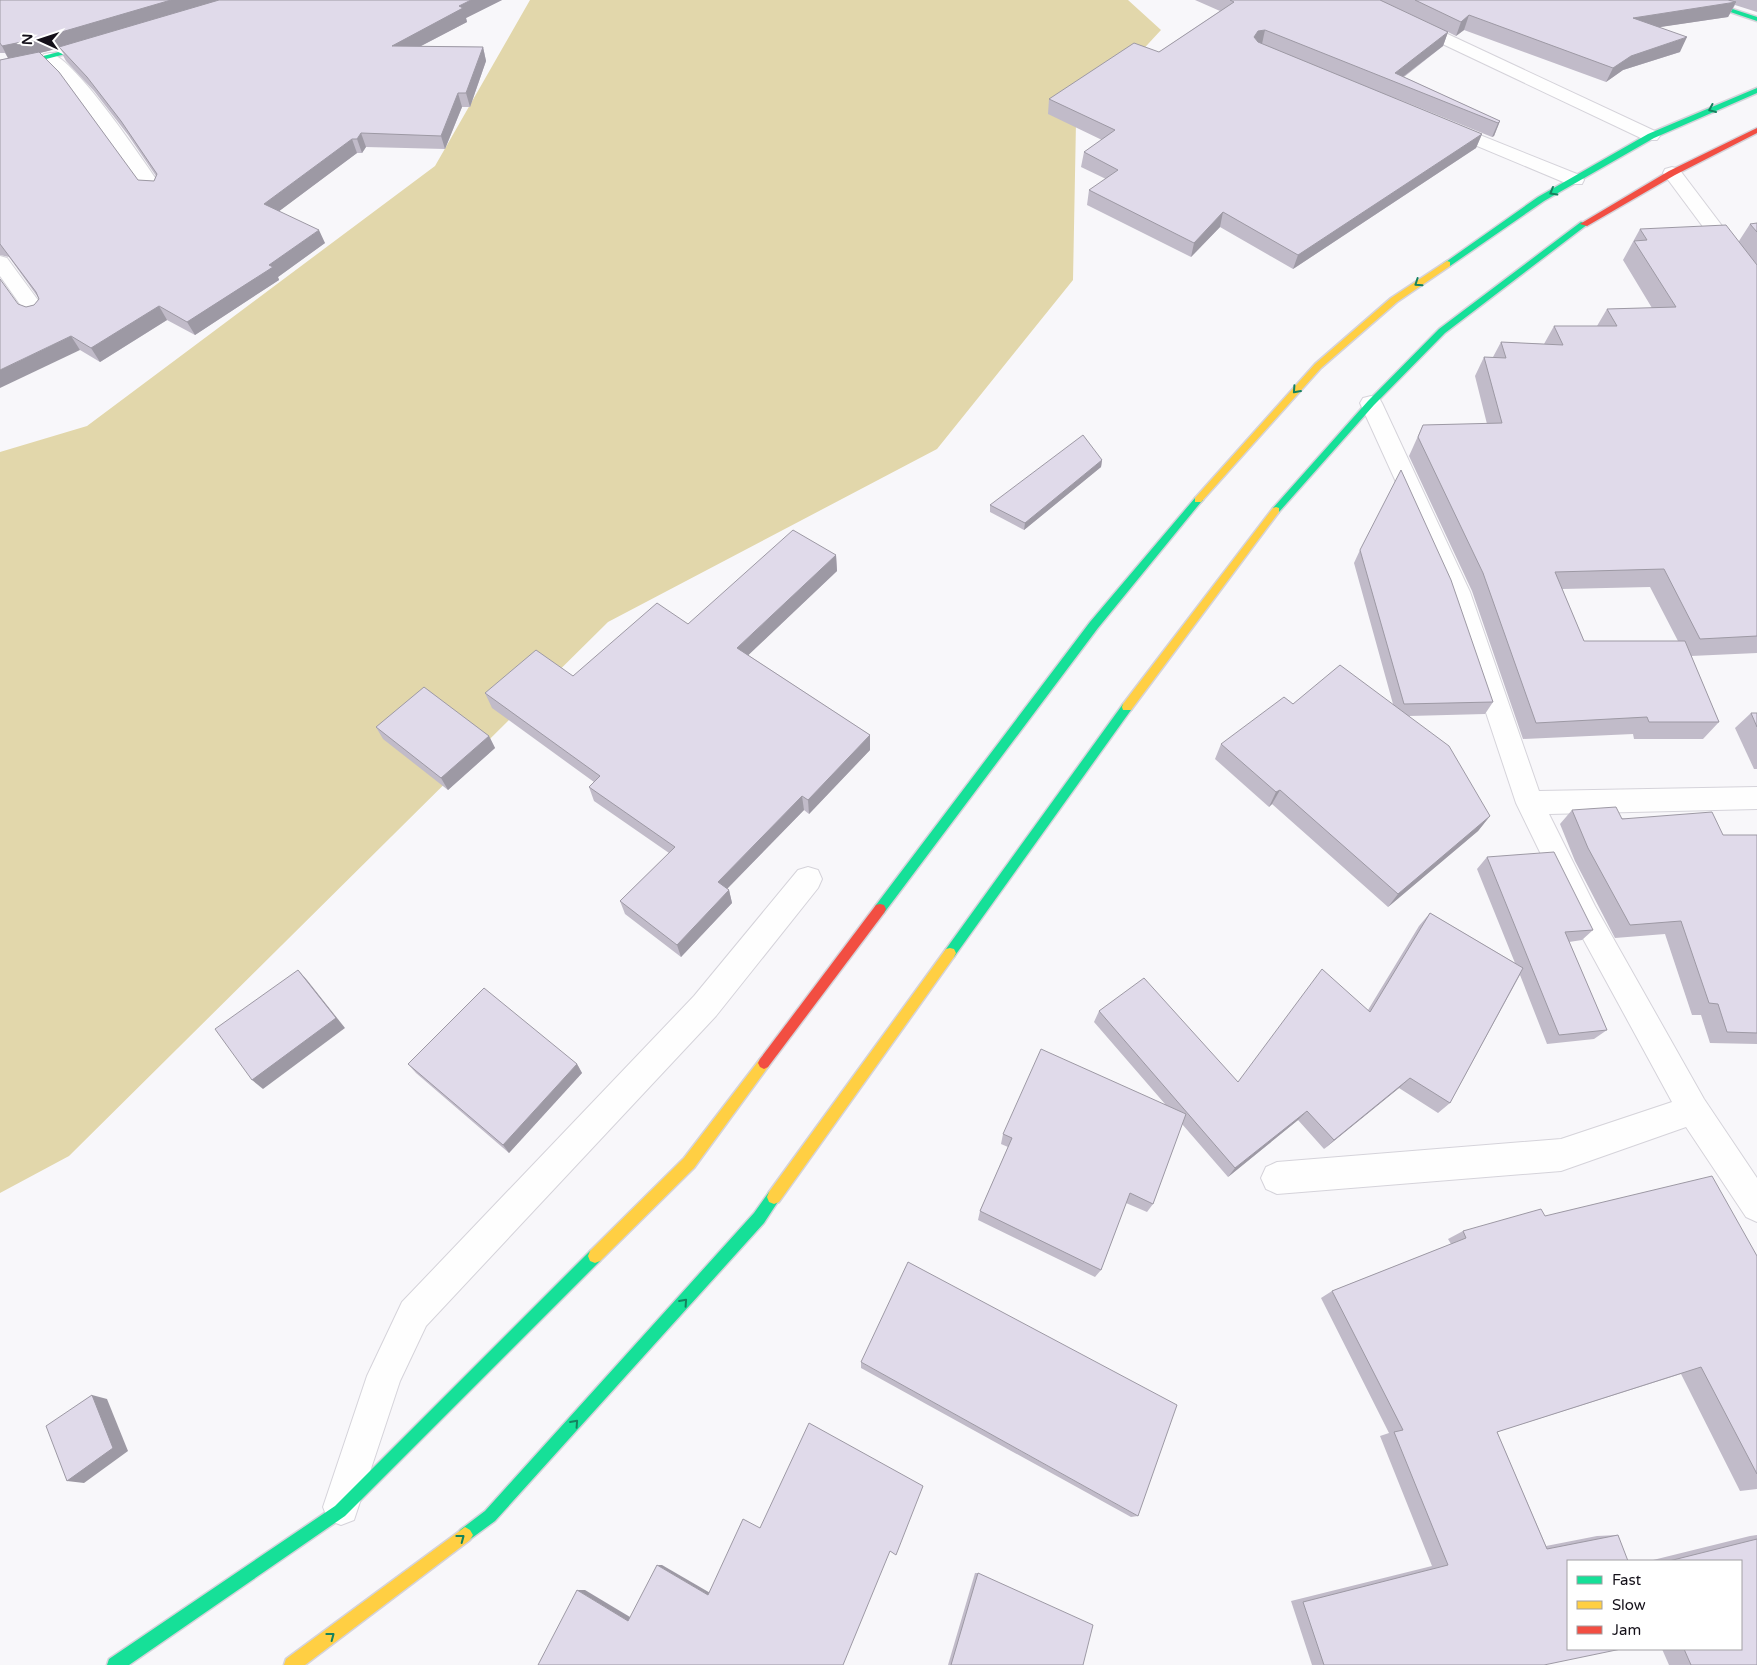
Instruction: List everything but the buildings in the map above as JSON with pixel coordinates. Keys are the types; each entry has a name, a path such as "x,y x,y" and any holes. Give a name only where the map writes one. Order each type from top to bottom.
{"street":[{"path":"1362,0 1651,136"},
{"path":"1698,0 1757,19"},
{"path":"0,66 50,58 107,41"},
{"path":"50,58 74,80 154,189"},
{"path":"115,1665 340,1511 689,1163 1094,625 1212,484 1318,366 1394,300 1541,200 1651,136 1757,90"},
{"path":"1427,119 1575,180"},
{"path":"292,1665 490,1516 759,1218 1159,662 1274,512 1371,403 1442,331 1582,225 1672,173 1757,130"},
{"path":"1672,173 1757,286"},
{"path":"0,262 36,312"},
{"path":"1371,403 1458,592 1530,803 1585,915 1693,1110 1757,1206"},
{"path":"1530,803 1757,798"},
{"path":"340,1511 384,1376 414,1314 705,1006 808,879"},
{"path":"1277,1178 1561,1155 1693,1110"}],"shaded area":[{"path":"530,0 1128,0 1161,30 1076,122 1073,280 937,449 608,622 69,1156 0,1193 0,452 87,426 435,166"}],"traffic: fast":[{"path":"1698,0 1757,19"},
{"path":"0,69 98,44"},
{"path":"1447,264 1541,199 1651,136 1757,90"},
{"path":"1276,510 1371,403 1442,331 1584,224"},
{"path":"880,909 1094,625 1198,500"},
{"path":"950,953 1127,707"},
{"path":"465,1535 490,1516 759,1218 774,1197"},
{"path":"115,1665 340,1511 595,1256"}],"traffic: slow":[{"path":"1198,500 1318,366 1394,300 1447,264"},
{"path":"1127,707 1276,510"},
{"path":"774,1197 950,953"},
{"path":"595,1256 689,1163 764,1063"},
{"path":"292,1665 465,1535"}],"traffic: jam":[{"path":"1584,224 1672,173 1757,130"},
{"path":"764,1063 880,909"}]}
